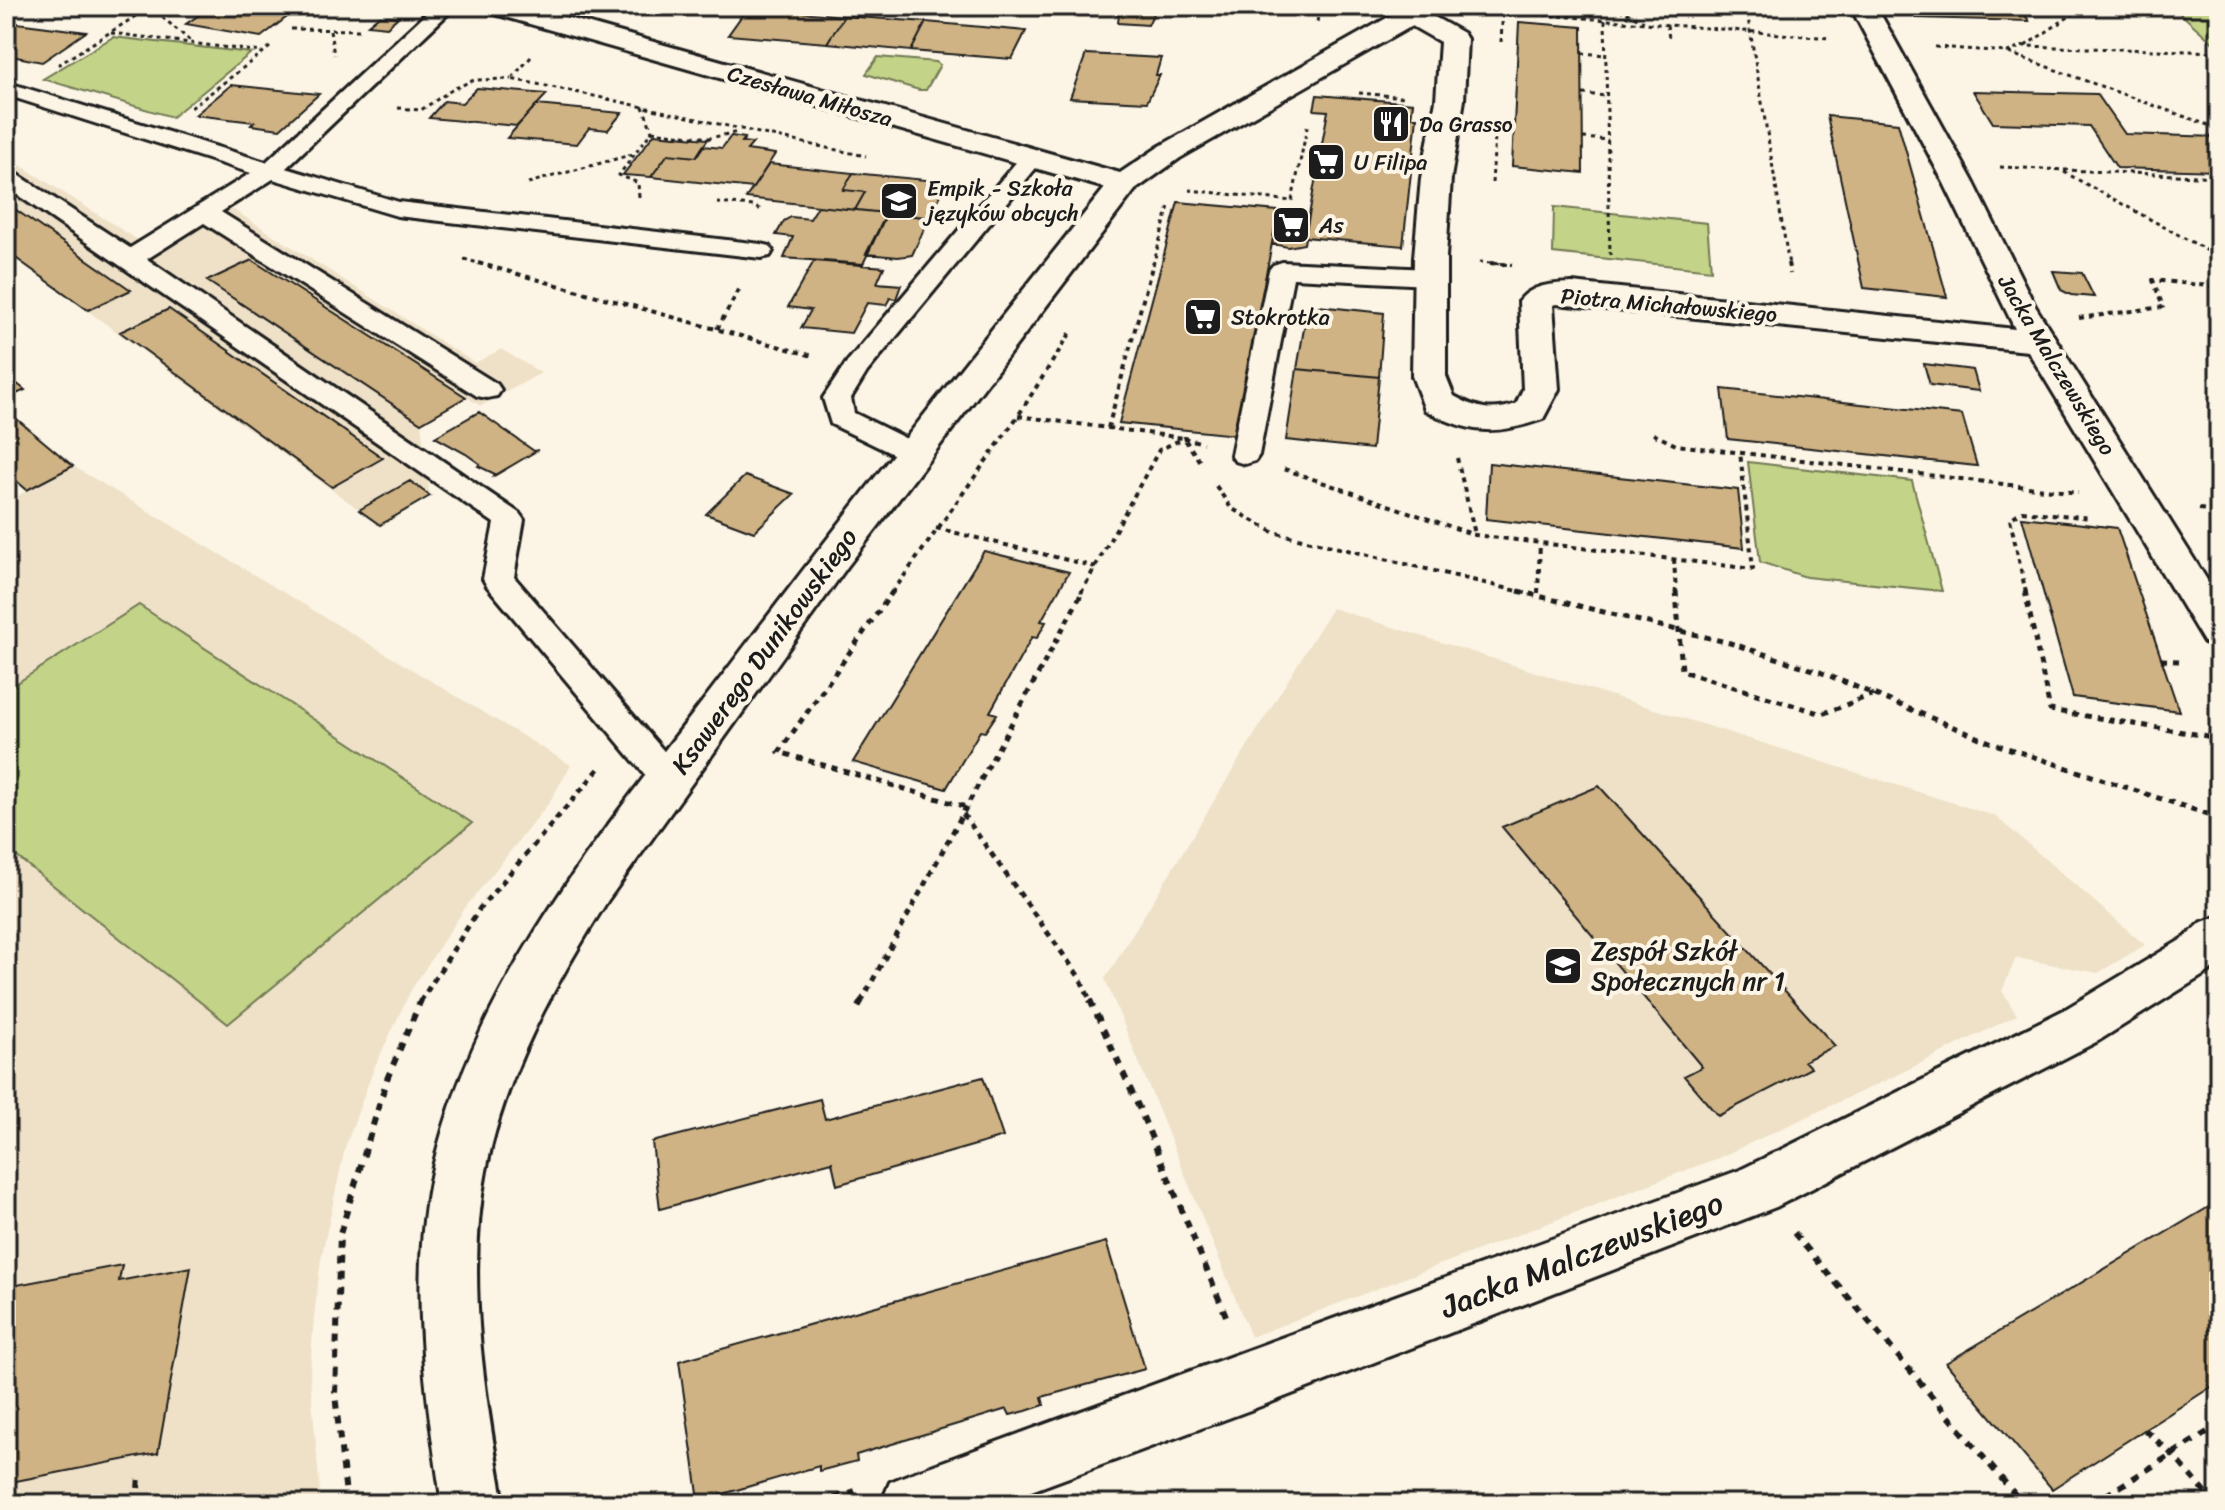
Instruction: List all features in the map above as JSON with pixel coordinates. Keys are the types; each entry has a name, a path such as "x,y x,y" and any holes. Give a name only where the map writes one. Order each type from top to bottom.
{"street":[{"name":"Czesława Miłosza","path":"497,6 532,10 561,24 1124,184"},
{"name":"Jacka Malczewskiego","path":"1863,6 1959,183 2018,306 2219,632"},
{"path":"1420,10 1454,39 1450,100 1436,178 1429,277 1429,376 1438,402 1445,405"},
{"name":"Ksawerego Dunikowskiego","path":"473,1504 457,1389 451,1290 456,1188 492,1063 539,966 669,780 911,452 1124,184 1172,170 1420,10"},
{"name":"Piotra Michałowskiego","path":"1445,405 1466,417 1499,423 1530,411 1541,389 1536,301 1549,294 1572,293 2042,342"},
{"name":"Jacka Malczewskiego","path":"912,1504 1253,1380 1757,1189 2080,1026 2201,952 2219,936"}],"lane":[{"path":"130,259 270,171 446,6"},
{"path":"11,89 397,209 761,251"},
{"path":"911,452 841,418 837,398 856,368 1032,158"},
{"path":"6,177 509,520 498,579 669,780"},
{"path":"204,212 487,390"},
{"path":"1245,455 1282,270 1429,277"}],"path":[{"path":"6,10 16,6"},
{"path":"1497,6 1522,13 1883,43"},
{"path":"1612,6 1648,23"},
{"path":"1746,6 1791,281"},
{"path":"2008,52 2024,46 2085,6"},
{"path":"11,89 151,7 194,44"},
{"path":"1605,20 1610,261"},
{"path":"511,79 561,24"},
{"path":"1667,25 1669,38"},
{"path":"291,29 371,30"},
{"path":"109,33 261,52"},
{"path":"2024,46 2219,52"},
{"path":"159,134 270,47"},
{"path":"1930,47 2008,52 2219,129"},
{"path":"1582,53 1606,55"},
{"path":"345,102 421,110 446,92 489,75 664,109 741,131 870,157"},
{"path":"1346,92 1450,100"},
{"path":"1583,94 1607,96"},
{"path":"1172,170 1292,201 1310,117"},
{"path":"652,131 709,138 741,131"},
{"path":"1583,138 1608,140"},
{"path":"462,217 497,191 635,154"},
{"path":"1172,170 1200,162 1172,170"},
{"path":"1108,428 1172,170"},
{"path":"2038,170 2219,177"},
{"path":"2063,172 2219,257"},
{"path":"455,256 856,368"},
{"path":"1476,261 1521,266"},
{"path":"2088,319 2163,307 2153,280 2219,287"},
{"path":"1076,324 1018,416 779,752 964,810 1080,978 1140,1110 1253,1380"},
{"path":"1445,405 1475,535"},
{"path":"1018,416 1184,438 1245,455 1475,535 1753,569 1740,452"},
{"path":"1653,434 1676,445 2048,489"},
{"path":"1184,438 1207,473"},
{"path":"858,1007 1159,450 1184,438"},
{"path":"1215,485 1231,508 1273,532 1538,594 1678,630 1820,672 1992,743 2219,818"},
{"path":"2097,519 2022,511 2010,519 2050,710 2219,738"},
{"path":"936,528 1096,567"},
{"path":"1538,594 1540,543"},
{"path":"1674,559 1682,671 1822,714 1874,694"},
{"path":"1757,1189 2023,1504"},
{"path":"2092,1504 2174,1456 2219,1425"},
{"path":"2145,1430 2174,1456 2215,1504"},
{"path":"137,1504 139,1476"}],"shaded area":[{"path":"6,156 138,240 192,211 234,210 475,363 501,349 541,373 481,406 466,397 421,423 430,496 380,525 6,251"},
{"path":"73,466 571,765 549,803 465,908 411,990 374,1068 345,1148 321,1259 310,1375 321,1504 6,1504 6,502"},
{"name":"Zespół Szkół Społecznych nr 1","path":"1332,608 1995,816 2145,945 2098,973 2016,958 2002,991 2017,1015 1895,1076 1718,1158 1251,1337 1105,979"}],"green space":[{"path":"2172,6 2219,6 2219,48"},
{"path":"113,37 251,53 172,117 43,79"},
{"path":"878,57 936,62 940,65 926,90 919,90 866,74"},
{"path":"1554,207 1707,223 1711,270 1553,253"},
{"path":"1748,462 1912,481 1942,591 1806,577 1760,562"},
{"path":"139,605 472,823 228,1024 6,848 6,690"}],"building":[{"path":"212,6 299,8 261,37 186,24"},
{"path":"1062,6 1157,6 1148,25 1118,23 1119,14 1060,9"},
{"path":"1236,6 1307,6 1305,15 1235,10"},
{"path":"1908,6 2019,6 2029,21 1915,18"},
{"path":"748,7 844,16 827,43 728,35"},
{"path":"379,16 398,17 387,27 368,25"},
{"path":"844,16 926,22 911,51 827,43"},
{"path":"9,22 86,32 42,62 6,55"},
{"path":"926,22 1026,31 1012,59 911,51"},
{"path":"1519,22 1582,27 1583,173 1512,166"},
{"path":"1086,54 1161,58 1156,75 1160,75 1147,102 1070,98"},
{"path":"231,85 319,94 280,129 251,125 254,122 195,115"},
{"path":"477,88 547,94 517,126 429,118 444,101 462,103"},
{"path":"1973,91 2097,94 2125,134 2219,137 2219,171 2117,168 2089,126 1993,123"},
{"path":"1317,95 1413,103 1411,117 1417,117 1403,246 1305,237 1328,111 1314,110"},
{"path":"536,105 622,113 608,130 589,128 577,144 507,138"},
{"path":"1827,116 1898,123 1947,297 1864,288"},
{"path":"654,134 708,139 696,157 668,154 651,177 623,175"},
{"path":"731,136 753,143 747,150 775,154 753,188 651,177 668,154 696,157 703,146 722,148"},
{"path":"769,164 853,173 843,190 865,192 855,210 746,198"},
{"name":"Empik - Szkoła języków obcych","path":"853,173 947,182 930,217 925,217 855,210 865,192 843,190"},
{"name":"Stokrotka","path":"1178,202 1278,211 1236,435 1119,423"},
{"path":"6,203 131,290 88,310 6,251"},
{"path":"818,206 887,213 863,264 784,258 793,237 776,235 784,221 791,217 810,219"},
{"name":"As","path":"1278,211 1309,214 1304,244 1288,247 1272,244"},
{"path":"887,213 923,217 927,223 912,255 866,254"},
{"path":"252,260 466,397 421,423 207,281"},
{"path":"814,261 884,267 877,283 901,285 896,299 890,298 886,305 867,303 851,333 801,328 811,310 788,307"},
{"path":"2053,271 2082,273 2094,297 2071,295 2061,290"},
{"path":"1308,305 1384,313 1379,377 1297,369"},
{"path":"169,309 383,458 332,487 120,332"},
{"path":"1924,364 1973,370 1979,391 1930,385"},
{"path":"1297,369 1379,377 1372,449 1286,440"},
{"path":"6,375 25,390 6,399"},
{"path":"1722,389 1962,415 1977,466 1728,439"},
{"path":"6,410 73,466 27,490 6,472"},
{"path":"479,412 534,451 538,450 494,476 466,454 435,437"},
{"path":"1489,463 1738,490 1744,548 1486,519"},
{"path":"745,476 794,494 754,532 706,514"},
{"path":"410,481 430,496 380,525 359,510"},
{"path":"2022,517 2117,528 2179,711 2073,697"},
{"path":"984,551 1069,572 1041,621 1046,622 1037,638 1032,637 990,712 997,714 985,732 980,731 946,789 853,762"},
{"path":"1599,786 1835,1046 1804,1061 1811,1068 1718,1116 1684,1076 1702,1067 1502,827"},
{"path":"983,1077 1003,1137 837,1185 832,1162 660,1209 652,1142 820,1099 825,1119"},
{"path":"2219,1201 2219,1382 2052,1489 1946,1363"},
{"path":"1106,1242 1145,1369 1042,1397 1044,1405 1026,1411 1010,1415 1007,1409 856,1455 857,1461 819,1471 819,1466 699,1501 679,1361"},
{"path":"122,1265 119,1281 191,1267 158,1453 6,1483 6,1287"}],"place":[{"name":"Da Grasso","path":"1391,124"},
{"name":"U Filipa","path":"1326,162"},
{"name":"Empik - Szkoła języków obcych","path":"899,201"},
{"name":"As","path":"1291,225"},
{"name":"Stokrotka","path":"1203,317"},
{"name":"Zespół Szkół Społecznych nr 1","path":"1563,966"}]}
